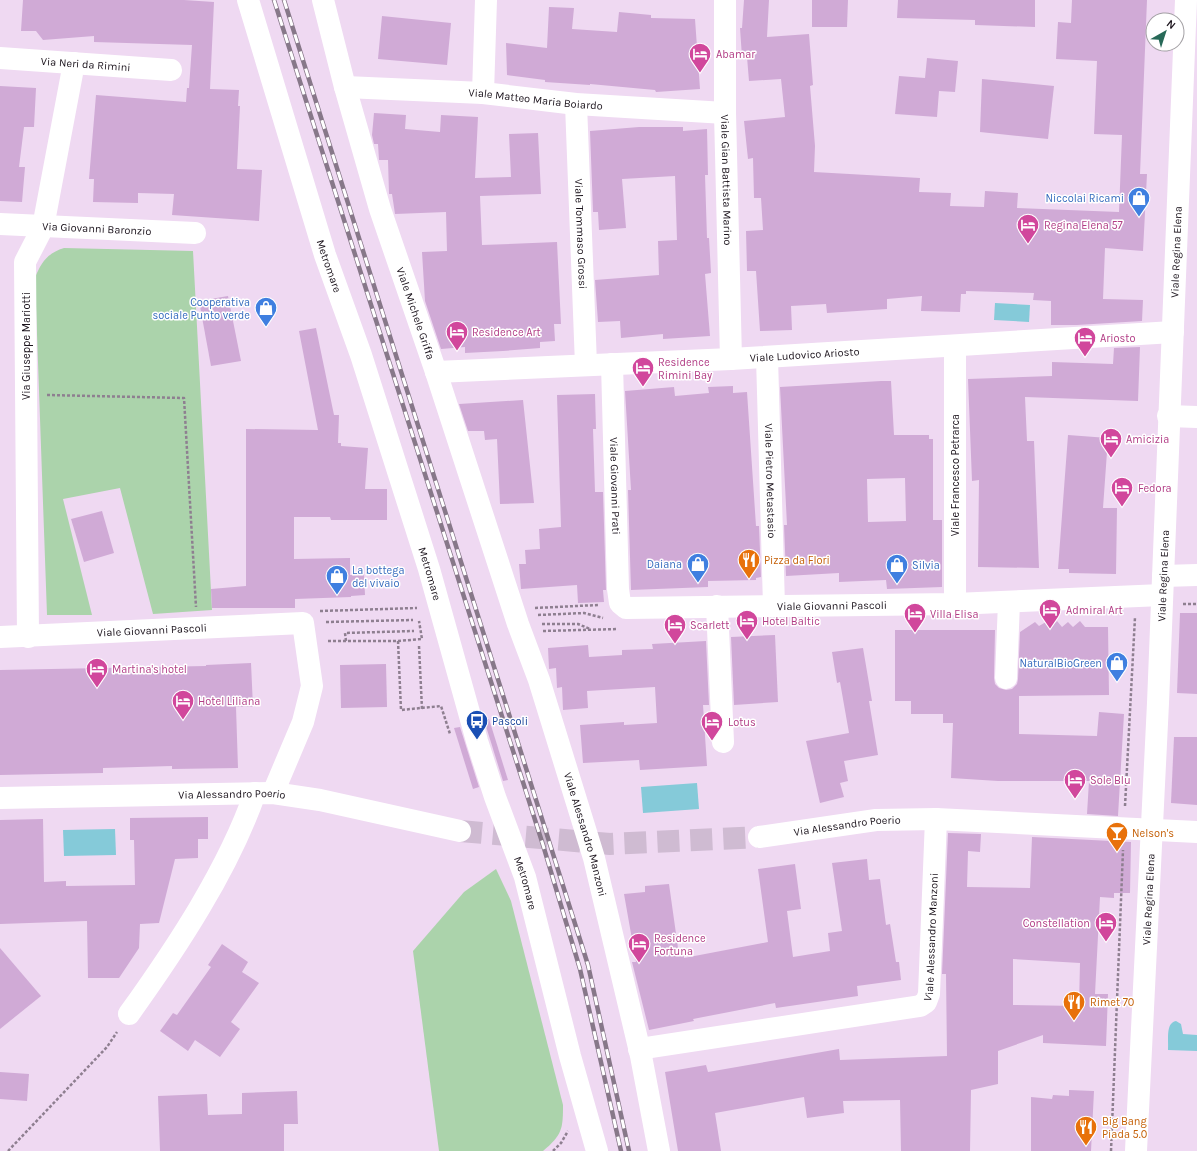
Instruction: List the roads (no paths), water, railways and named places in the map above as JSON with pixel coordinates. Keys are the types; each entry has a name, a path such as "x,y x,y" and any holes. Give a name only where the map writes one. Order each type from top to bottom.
{"street":[{"name":"Metromare","path":"248,0 325,255 361,355 428,569 477,741 495,797 525,877 570,1056 597,1151"},
{"name":"Viale Michele Griffa","path":"322,0 380,209 436,372 525,621"},
{"path":"483,93 486,0"},
{"name":"Viale Gian Battista Marino","path":"725,0 725,113 731,359"},
{"name":"Viale Regina Elena","path":"1136,1151 1163,586 1168,416 1173,332 1186,0"},
{"name":"Via Neri da Rimini","path":"0,58 171,70"},
{"name":"Via Giuseppe Mariotti","path":"28,637 25,262 43,227 74,64"},
{"name":"Viale Matteo Maria Boiardo","path":"345,87 483,93 576,104 725,113"},
{"name":"Viale Tommaso Grossi","path":"576,104 586,365"},
{"name":"Via Giovanni Baronzio","path":"0,224 195,233"},
{"name":"Viale Ludovico Ariosto","path":"436,372 768,357 1173,332"},
{"name":"Viale Francesco Petrarca","path":"955,346 955,604"},
{"name":"Viale Pietro Metastasio","path":"768,357 774,606"},
{"name":"Viale Giovanni Prati","path":"611,610 620,603 618,589 612,364"},
{"path":"1168,416 1197,417"},
{"name":"Viale Giovanni Pascoli","path":"611,610 626,608 717,606 955,604 1009,602 1163,586 1197,575"},
{"path":"1006,678 1009,602"},
{"path":"717,606 723,742"},
{"name":"Viale Giovanni Pascoli","path":"0,637 28,637 310,617 312,686 303,722 264,793"},
{"name":"Viale Alessandro Manzoni","path":"525,621 539,680 594,858 639,1049 659,1151"},
{"path":"129,1014 180,943 222,865 242,824 264,793"},
{"name":"Via Alessandro Poerio","path":"0,798 264,793 320,800 460,830"},
{"name":"Via Alessandro Poerio","path":"758,837 876,820 936,820"},
{"path":"936,820 1197,832"},
{"name":"Viale Alessandro Manzoni","path":"639,1049 920,1006 926,1002 929,994 936,820"}],"water":[{"path":"995,303 1030,305 1029,322 994,320"},
{"path":"697,783 699,809 643,813 641,787"},
{"path":"115,829 116,855 64,856 63,830"},
{"path":"1176,1021 1181,1024 1183,1034 1197,1035 1197,1051 1168,1050 1168,1033 1170,1025"}],"tunnel":[{"path":"460,831 610,844 759,837"}],"railway":[{"path":"274,0 543,845 580,969 621,1151"},
{"path":"284,0 588,965 629,1151"}],"place":[{"name":"Abamar","path":"700,74"},
{"name":"Niccolai Ricami","path":"1139,218"},
{"name":"Regina Elena 57","path":"1028,244"},
{"name":"Cooperativa sociale Punto verde","path":"266,328"},
{"name":"Residence Art","path":"457,352"},
{"name":"Ariosto","path":"1085,358"},
{"name":"Residence Rimini Bay","path":"643,388"},
{"name":"Amicizia","path":"1111,458"},
{"name":"Fedora","path":"1122,508"},
{"name":"Pizza da Flori","path":"749,580"},
{"name":"Daiana","path":"698,584"},
{"name":"Silvia","path":"897,584"},
{"name":"La bottega del vivaio","path":"337,596"},
{"name":"Admiral Art","path":"1050,630"},
{"name":"Villa Elisa","path":"915,634"},
{"name":"Hotel Baltic","path":"747,640"},
{"name":"Scarlett","path":"675,644"},
{"name":"NaturalBioGreen","path":"1117,682"},
{"name":"Martina's hotel","path":"97,688"},
{"name":"Hotel Liliana","path":"183,720"},
{"name":"Pascoli","path":"477,740"},
{"name":"Lotus","path":"712,742"},
{"name":"Sole Blu","path":"1075,800"},
{"name":"Nelson's","path":"1117,852"},
{"name":"Constellation","path":"1106,942"},
{"name":"Residence Fortuna","path":"639,964"},
{"name":"Rimet 70","path":"1074,1022"},
{"name":"Big Bang Piada 5.0","path":"1086,1146"}]}
